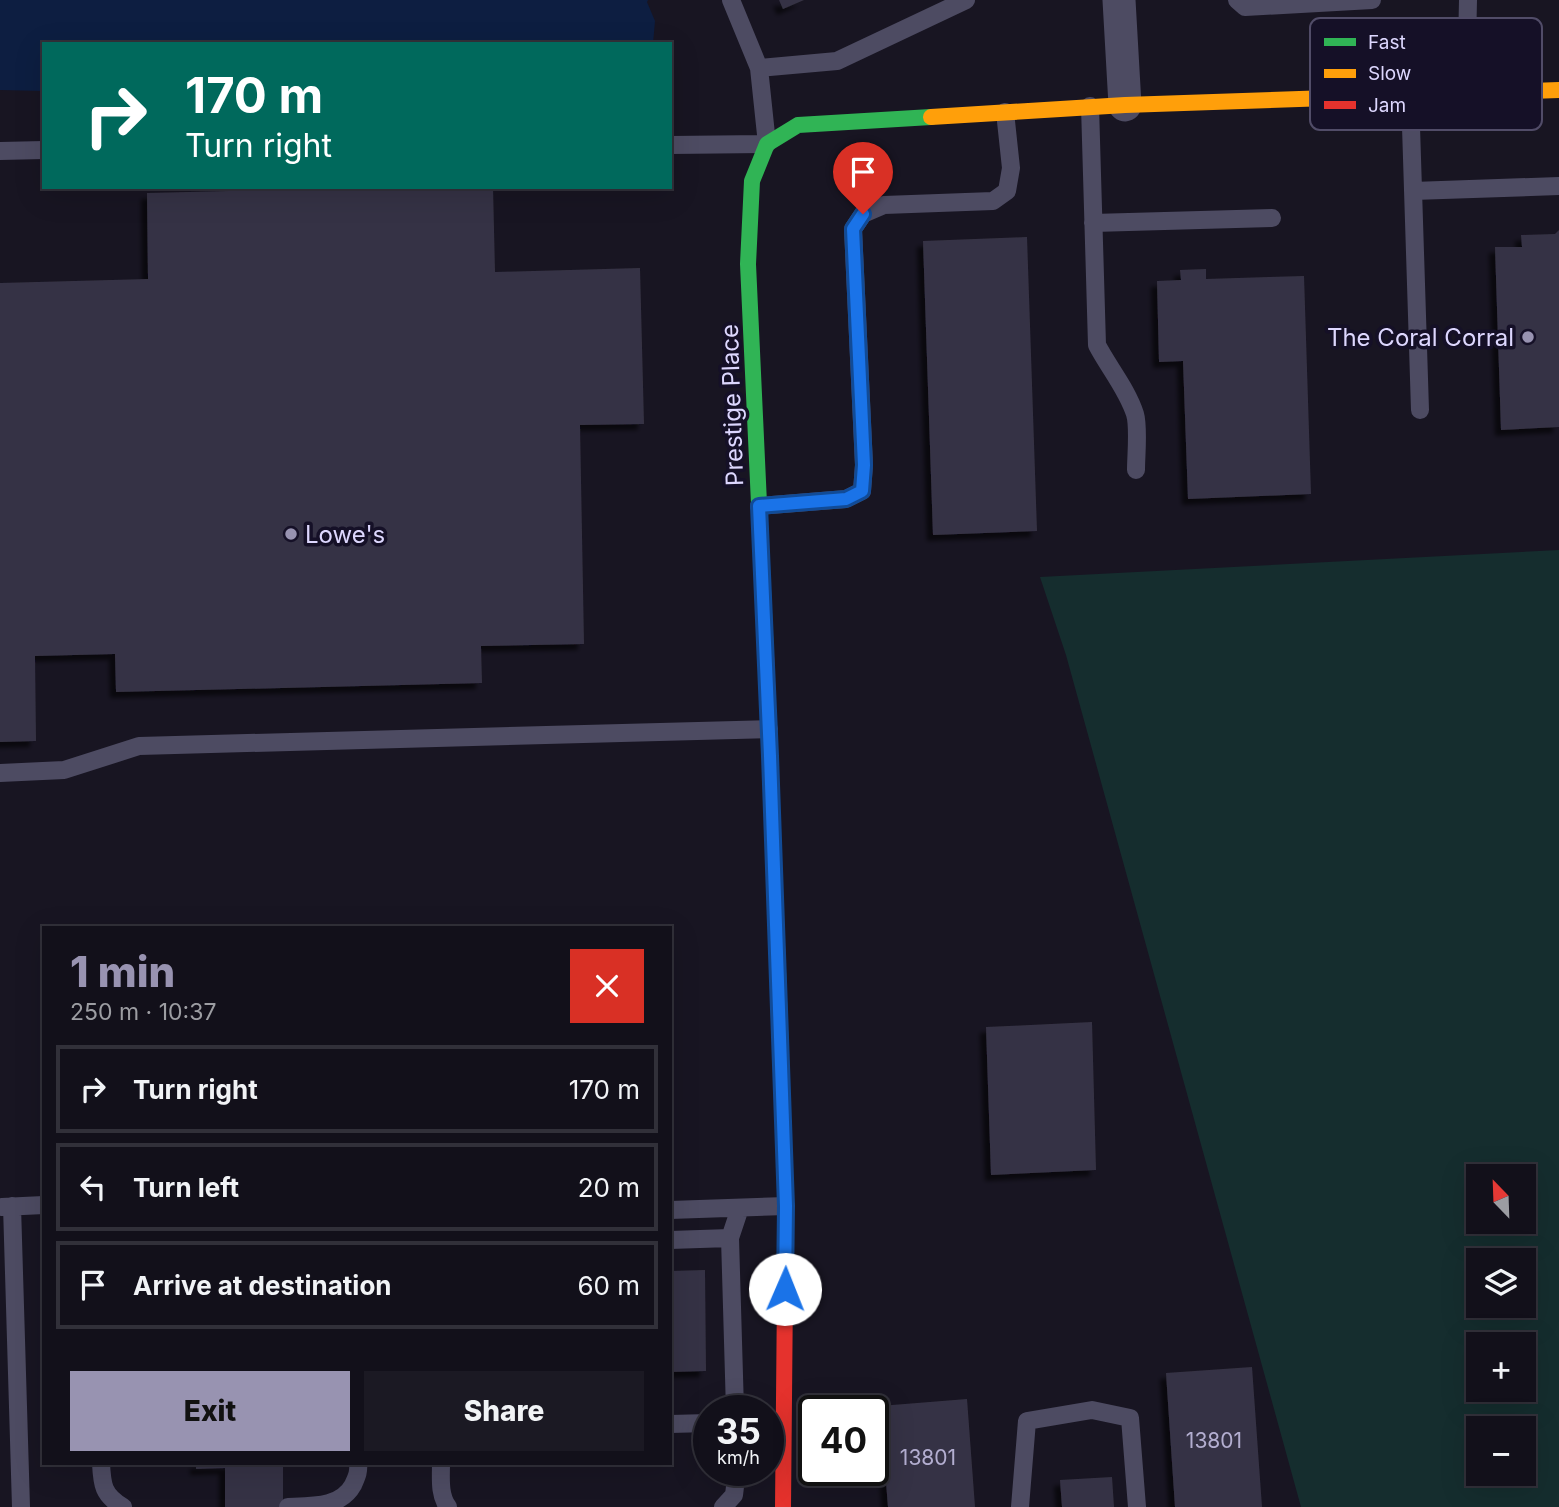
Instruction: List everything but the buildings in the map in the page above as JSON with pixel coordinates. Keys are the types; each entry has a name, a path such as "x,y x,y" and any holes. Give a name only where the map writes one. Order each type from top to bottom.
{"street":[{"path":"1119,0 1125,105"},
{"path":"767,144 798,125 1090,106 1310,99"},
{"name":"Prestige Place","path":"767,144 752,181 748,264 769,729 786,1206 783,1507"}],"lane":[{"path":"672,145 767,144 759,68 731,0"},
{"path":"759,68 837,61 966,0"},
{"path":"1237,0 1245,7 1372,0"},
{"path":"1468,0 1468,18"},
{"path":"1090,106 1097,345 1126,393 1136,416 1136,470"},
{"path":"759,506 846,499 862,491 864,465 853,229 863,214 884,205 993,201 1007,191 1011,168 1005,112"},
{"path":"1411,130 1420,410"},
{"path":"0,151 42,150"},
{"path":"1413,191 1559,186"},
{"path":"1093,223 1272,218"},
{"path":"0,773 64,770 139,746 769,729"},
{"path":"22,1507 6,1206 42,1205"},
{"path":"672,1210 786,1206"},
{"path":"735,1395 730,1238 740,1208"},
{"path":"672,1240 730,1238"},
{"path":"1020,1507 1027,1421 1092,1410 1130,1418 1137,1507"},
{"path":"672,1424 693,1423"},
{"path":"101,1465 102,1482 110,1499 123,1507"},
{"path":"288,1507 332,1505 349,1494 359,1474 358,1465"},
{"path":"441,1465 442,1492 448,1507"},
{"path":"723,1507 734,1495 735,1486"}],"green space":[{"path":"1559,550 1559,1507 1301,1507 1066,655 1040,577"}],"water":[{"path":"0,0 648,0 655,21 653,42 42,42 42,91 0,90"}],"traffic: fast":[{"path":"766,656 748,264 752,181 767,144 798,125 931,117"},
{"path":"778,971 786,1206 785,1290"}],"traffic: slow":[{"path":"1542,91 1559,90"},
{"path":"931,117 1125,105 1310,99"}],"traffic: jam":[{"path":"766,656 778,971"},
{"path":"783,1507 785,1290"}],"place":[{"name":"The Coral Corral","path":"1528,337"},
{"name":"Lowe's","path":"291,534"}],"route":[{"path":"785,1289 786,1206 759,506 846,499 862,491 864,465 853,229 863,214"}]}
